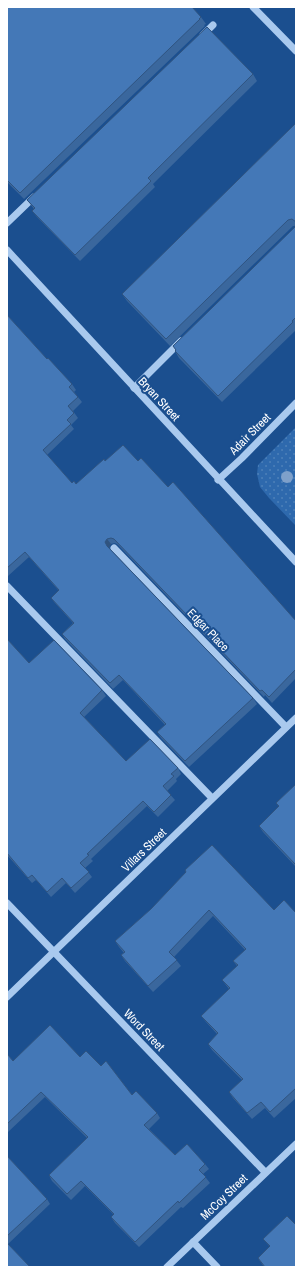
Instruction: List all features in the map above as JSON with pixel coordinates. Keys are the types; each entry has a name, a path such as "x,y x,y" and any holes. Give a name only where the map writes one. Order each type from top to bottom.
{"street":[{"path":"253,7 296,51"},
{"path":"196,41 213,25"},
{"path":"7,223 36,194"},
{"name":"Bryan Street","path":"9,255 296,562"},
{"path":"134,388 189,334"},
{"name":"Adair Street","path":"218,480 242,458 296,403"},
{"name":"Edgar Place","path":"114,548 286,727"},
{"path":"7,586 212,798"},
{"name":"Villars Street","path":"7,997 296,718"},
{"name":"Word Street","path":"7,903 265,1172"},
{"name":"McCoy Street","path":"167,1267 296,1144"},
{"path":"193,1242 217,1267"}],"shaded area":[{"path":"296,427 296,526 260,487 257,474 258,465"}],"building":[{"path":"7,7 192,7 201,17 20,193 7,180"},
{"path":"207,27 253,74 148,178 151,181 75,255 32,211 35,208 27,200"},
{"path":"296,123 296,222 292,219 288,220 166,339 122,294"},
{"path":"296,222 296,317 292,321 293,322 218,396 175,351 176,350 173,346 295,227"},
{"path":"7,315 72,384 69,387 78,397 68,406 74,413 67,420 71,424 43,450 72,483 74,481 76,484 104,459 105,461 123,445 138,461 141,458 168,487 173,482 296,621 296,669 269,697 262,690 260,691 114,539 107,539 105,542 107,546 253,698 185,761 157,732 166,724 119,675 110,683 62,634 74,623 51,598 59,590 25,552 7,568"},
{"path":"7,639 29,663 54,640 102,690 80,713 126,761 150,739 178,768 171,774 174,776 163,786 171,795 154,812 143,801 87,854 89,855 80,863 89,872 71,888 62,878 47,892 32,875 28,878 7,853"},
{"path":"296,784 296,865 259,826 279,806 276,803"},
{"path":"212,845 274,910 284,900 296,913 296,1088 270,1112 261,1102 247,1113 229,1092 243,1079 208,1044 218,1033 201,1016 230,988 222,980 238,965 233,961 246,949 209,910 169,952 177,960 148,986 121,955 125,952 115,941 151,909 186,872 185,870"},
{"path":"50,1025 80,1057 86,1051 101,1066 106,1061 132,1095 136,1091 157,1113 144,1125 175,1155 187,1144 205,1164 199,1170 206,1177 179,1203 178,1201 135,1242 111,1217 114,1214 81,1181 67,1194 49,1175 88,1137 41,1092 7,1124 7,1056 8,1055 13,1061"},
{"path":"7,1156 47,1199 7,1236"},
{"path":"287,1216 296,1225 296,1267 265,1267 258,1258 270,1246 263,1239"},
{"path":"7,1243 30,1267 7,1267"}]}
